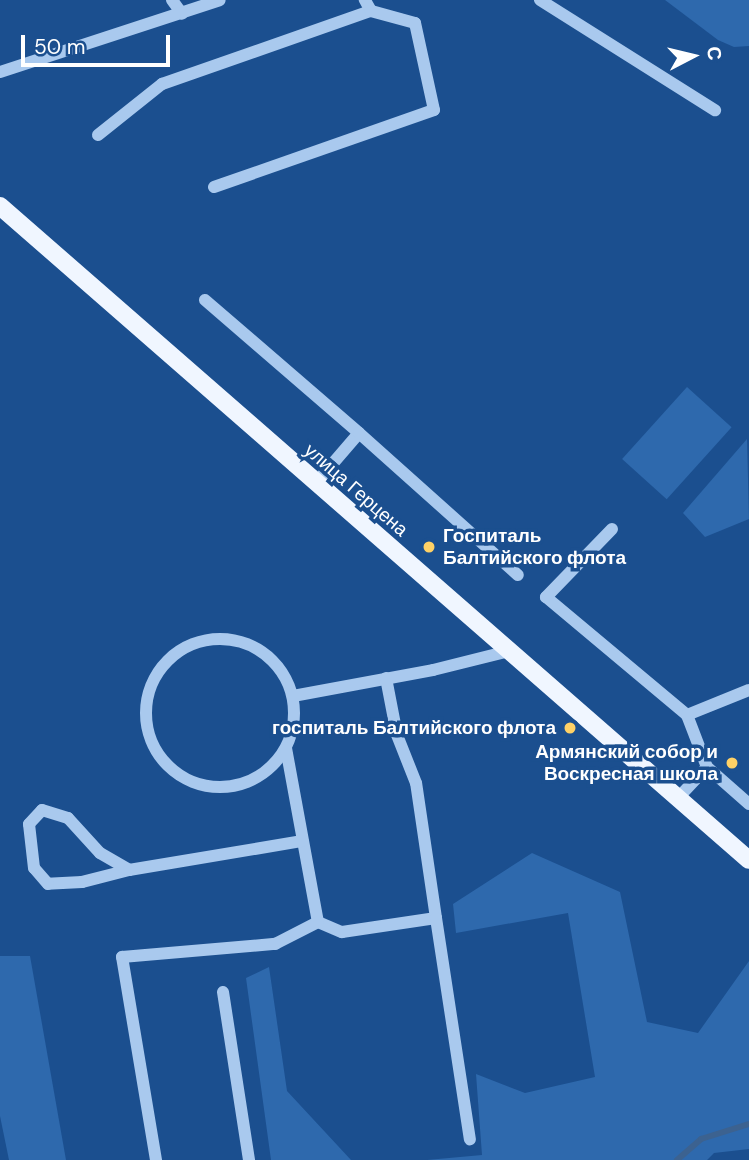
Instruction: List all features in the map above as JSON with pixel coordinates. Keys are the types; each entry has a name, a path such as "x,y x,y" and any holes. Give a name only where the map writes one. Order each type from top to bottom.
{"main road":[{"name":"улица Герцена","path":"0,206 749,860"}],"street":[{"path":"172,0 182,14"},
{"path":"0,72 220,0"},
{"path":"540,0 715,110"},
{"path":"98,135 162,83 368,6 415,23 434,110 214,187"},
{"path":"205,300 518,575"},
{"path":"316,483 359,433"},
{"path":"612,529 546,597 687,715 707,767 749,804"},
{"path":"216,638 242,641 265,653 282,672 293,696 292,732 286,748 270,769 247,783 222,788 197,784 174,772 156,753 146,729 145,703 153,678 169,657 191,643 216,638"},
{"path":"293,696 509,652"},
{"path":"386,678 397,735 416,783 470,1139"},
{"path":"687,715 749,690"},
{"path":"286,748 318,922"},
{"path":"678,798 707,767"},
{"path":"129,870 100,853 68,818 42,810 29,824 34,868 48,884 82,882 129,870 303,841"},
{"path":"156,1160 122,957 275,944 318,922 342,932 436,918"},
{"path":"223,992 249,1160"}],"shaded area":[{"path":"665,0 749,0 749,46 734,47 718,40"},
{"path":"687,387 732,427 667,499 622,459"},
{"path":"747,439 749,519 705,537 683,513"},
{"path":"532,853 620,892 647,1022 698,1033 749,961 749,1149 714,1153 707,1160 427,1160 482,1155 476,1074 525,1093 595,1077 568,913 456,933 453,904"},
{"path":"0,956 30,956 66,1160 9,1160 0,1116"},
{"path":"269,967 287,1091 351,1160 271,1160 246,978"}],"waterway":[{"path":"677,1160 701,1139 749,1124"}],"place":[{"name":"Госпиталь Балтийского флота","path":"429,547"},
{"name":"госпиталь Балтийского флота","path":"570,728"},
{"name":"Армянский собор и Воскресная школа","path":"732,763"}]}
